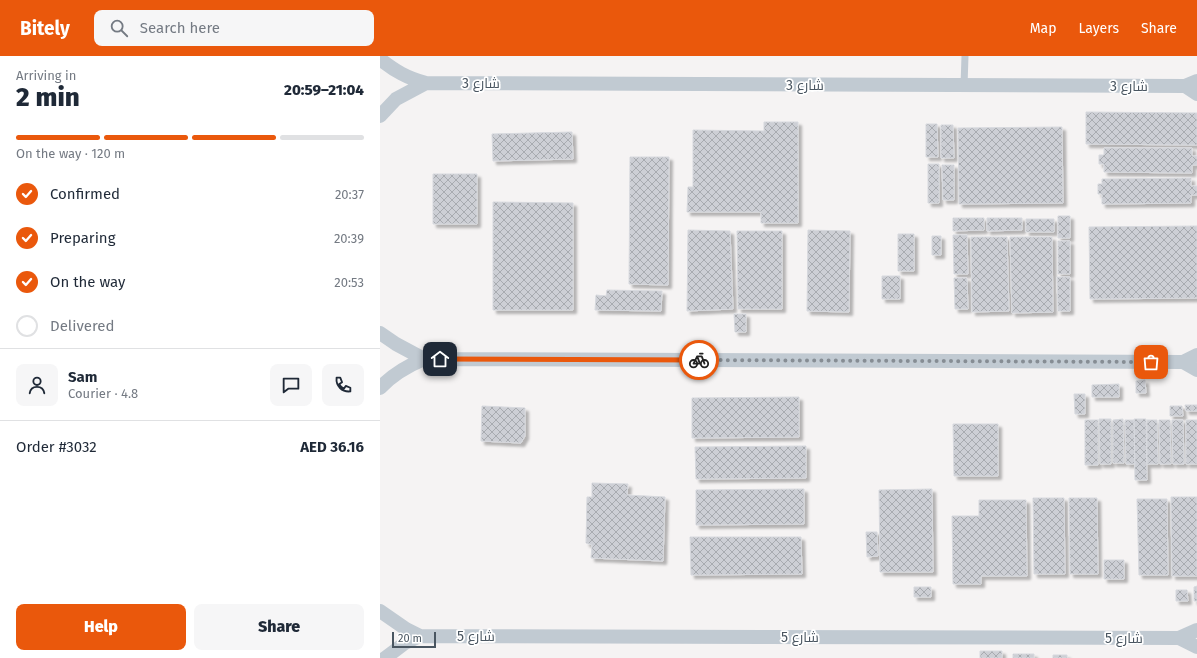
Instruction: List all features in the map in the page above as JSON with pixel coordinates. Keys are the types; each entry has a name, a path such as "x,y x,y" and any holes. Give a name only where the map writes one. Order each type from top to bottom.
{"street":[{"name":"شارع 3","path":"380,59 398,73 408,78 426,83 964,86 1191,84 1197,94"},
{"name":"شارع 3","path":"380,116 396,99 426,83"},
{"path":"380,333 396,344 424,359"},
{"path":"380,388 398,372 424,359 1183,362 1197,356"},
{"path":"1183,362 1197,370"},
{"name":"شارع 5","path":"380,611 406,629 420,636"},
{"name":"شارع 5","path":"385,658 405,643 420,636 1179,638 1197,630"},
{"name":"شارع 5","path":"1179,638 1197,647"}],"lane":[{"path":"964,86 965,56"}],"building":[{"path":"1086,112 1197,113 1197,145 1086,144"},
{"path":"764,122 798,122 798,223 761,223 761,212 687,212 688,187 693,187 693,130 764,131"},
{"path":"926,124 937,124 938,157 926,157"},
{"path":"941,125 953,125 954,158 941,158"},
{"path":"1062,127 1063,203 959,204 958,128"},
{"path":"572,132 573,159 493,161 492,134"},
{"path":"1104,148 1192,148 1192,156 1197,156 1197,165 1192,165 1192,173 1104,172 1104,164 1099,164 1099,155 1104,155"},
{"path":"630,157 669,157 668,285 629,284"},
{"path":"928,164 939,164 939,203 928,203"},
{"path":"942,165 954,165 954,200 943,200"},
{"path":"433,174 477,174 477,224 433,224"},
{"path":"1191,178 1191,186 1197,186 1197,195 1191,195 1191,203 1102,204 1102,194 1098,194 1098,184 1102,184 1102,179"},
{"path":"493,202 573,203 573,310 493,310"},
{"path":"1058,216 1070,216 1070,238 1058,238"},
{"path":"953,218 984,218 984,230 953,231"},
{"path":"987,218 1022,218 1022,230 987,231"},
{"path":"1026,219 1054,219 1054,232 1026,232"},
{"path":"1197,226 1197,298 1090,299 1089,227"},
{"path":"688,230 730,231 733,309 687,311"},
{"path":"808,230 850,231 849,312 807,311"},
{"path":"737,231 782,231 782,309 738,309"},
{"path":"898,234 914,234 914,271 898,271"},
{"path":"953,235 967,235 968,274 954,274"},
{"path":"932,236 941,236 941,255 932,255"},
{"path":"971,237 1007,237 1009,311 972,312"},
{"path":"1010,237 1052,237 1053,312 1012,313"},
{"path":"1058,241 1070,241 1070,274 1058,274"},
{"path":"882,276 900,276 900,299 882,299"},
{"path":"1057,277 1070,277 1070,311 1058,311"},
{"path":"954,278 967,278 968,309 955,309"},
{"path":"607,290 662,291 661,311 595,310 596,295 606,296"},
{"path":"734,314 746,314 746,332 735,332"},
{"path":"1145,380 1146,393 1136,393 1136,381"},
{"path":"1119,384 1119,397 1092,397 1092,385"},
{"path":"1074,394 1085,394 1085,414 1075,414"},
{"path":"799,397 799,437 692,438 692,398"},
{"path":"1185,405 1197,405 1197,411 1186,411"},
{"path":"482,406 525,408 525,436 521,443 481,441"},
{"path":"1170,406 1182,406 1183,416 1170,416"},
{"path":"1099,419 1111,419 1111,464 1100,464"},
{"path":"1123,419 1124,463 1113,463 1113,420"},
{"path":"1134,419 1146,419 1147,480 1135,480"},
{"path":"1085,420 1098,420 1098,465 1085,465"},
{"path":"1125,420 1134,420 1135,464 1126,464"},
{"path":"1147,420 1157,420 1158,464 1147,464"},
{"path":"1159,420 1170,420 1171,464 1160,464"},
{"path":"1172,420 1183,420 1184,464 1173,464"},
{"path":"1186,420 1197,420 1197,464 1186,464"},
{"path":"953,424 998,424 998,476 954,476"},
{"path":"806,446 806,478 696,479 695,447"},
{"path":"592,483 628,484 627,495 665,497 663,561 591,558 592,545 586,543 587,497 592,497"},
{"path":"804,489 804,524 696,525 696,490"},
{"path":"932,489 933,572 880,572 879,490"},
{"path":"1171,497 1197,497 1197,576 1172,576"},
{"path":"1033,498 1064,498 1065,574 1034,574"},
{"path":"1069,498 1097,498 1098,574 1070,574"},
{"path":"1137,499 1167,499 1168,575 1139,575"},
{"path":"979,500 1026,500 1027,576 981,576 981,584 953,584 952,516 979,516"},
{"path":"866,532 877,532 878,556 867,557"},
{"path":"690,537 801,537 802,574 691,575"},
{"path":"1104,560 1124,560 1124,579 1104,579"},
{"path":"1197,586 1197,601 1194,601 1194,587"},
{"path":"914,587 931,587 931,597 914,597"},
{"path":"1176,590 1187,590 1188,601 1176,601"},
{"path":"980,651 1002,651 1002,658 980,658"},
{"path":"1013,654 1034,654 1034,658 1013,658"},
{"path":"1053,655 1067,655 1067,658 1053,658"}],"way so far":[{"path":"699,360 1151,362"}],"route":[{"path":"440,359 699,360"}]}
